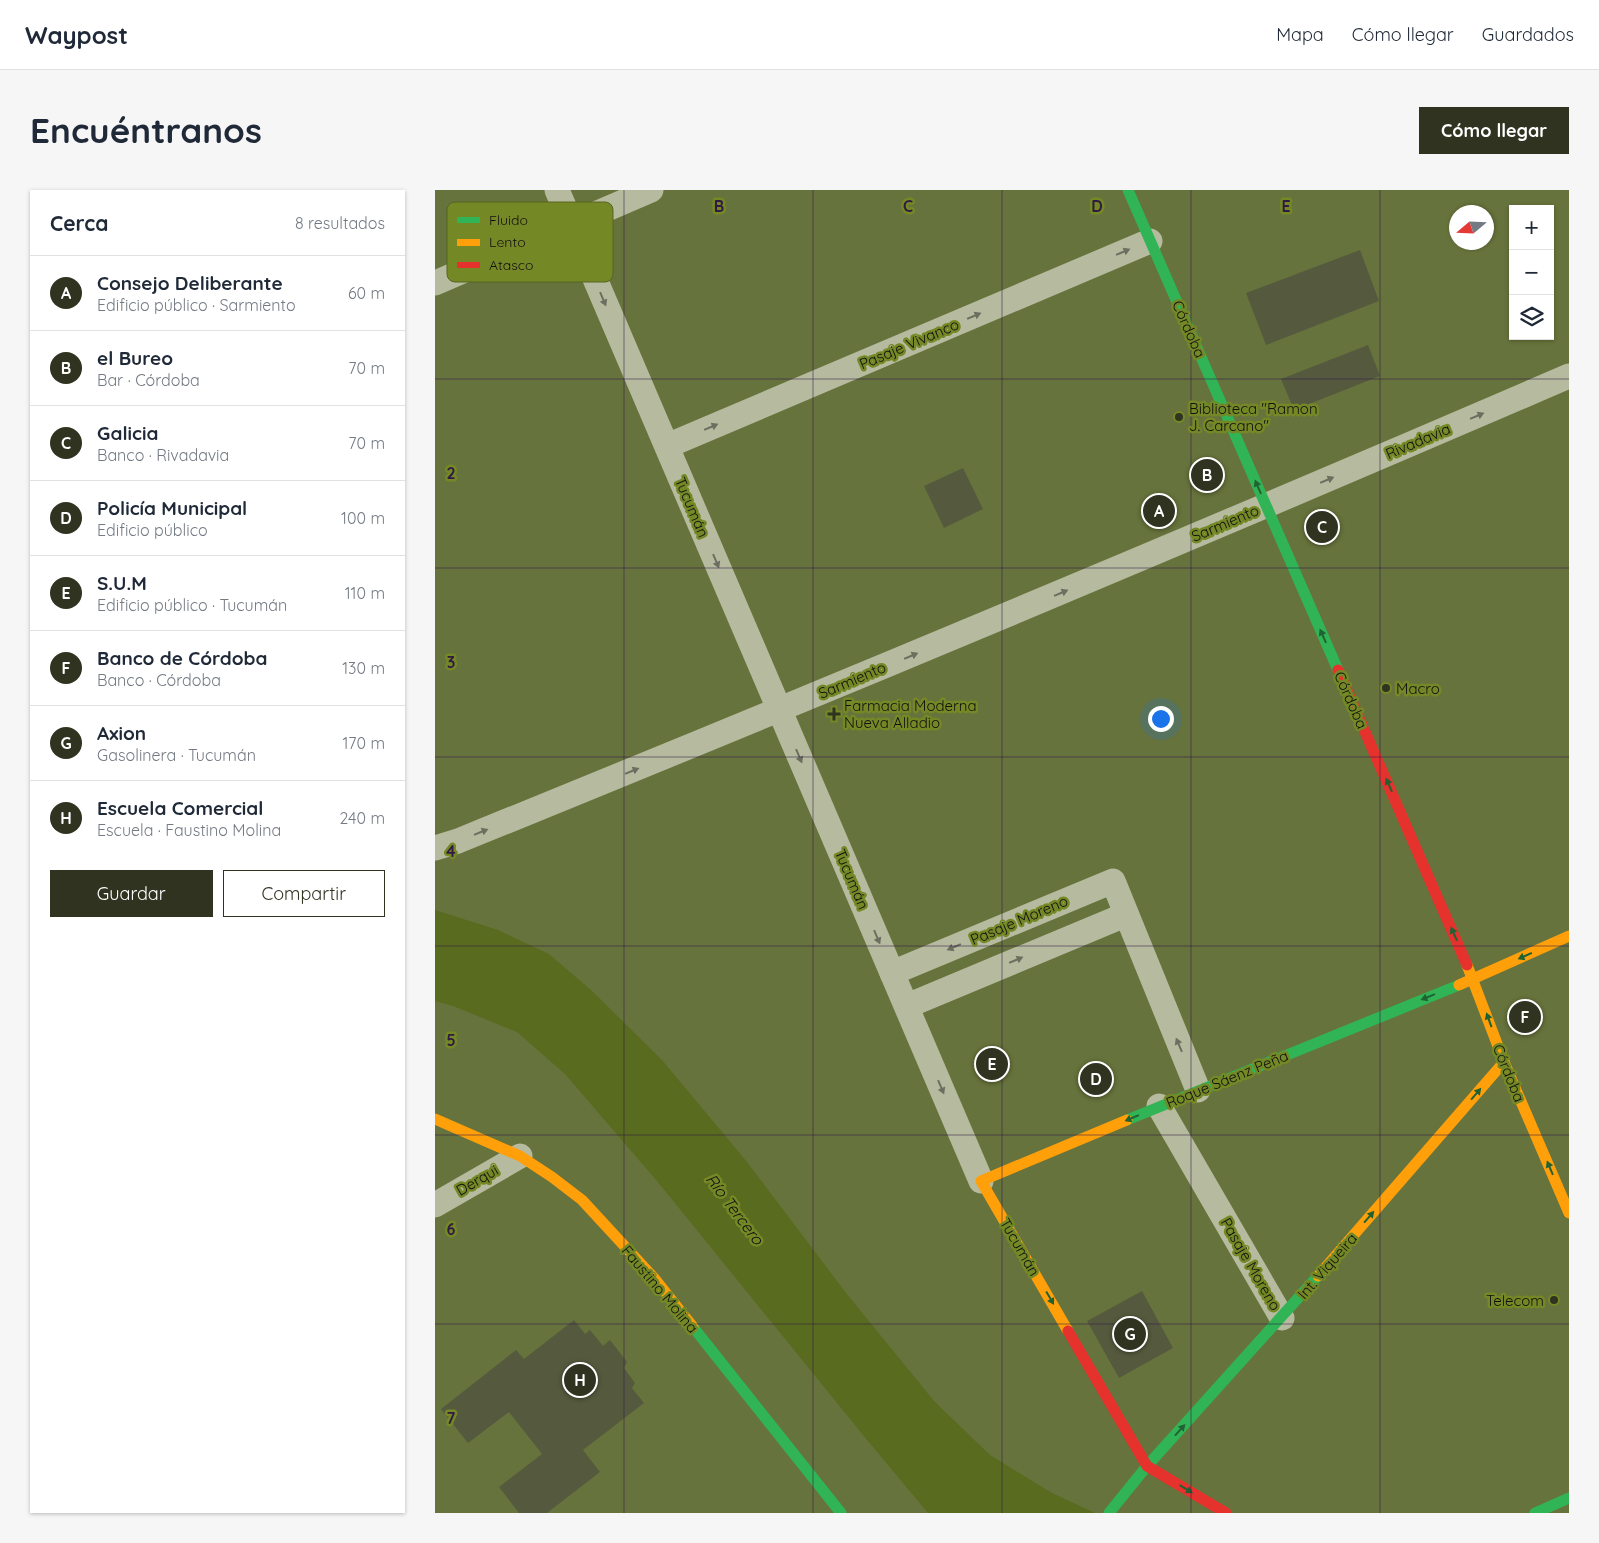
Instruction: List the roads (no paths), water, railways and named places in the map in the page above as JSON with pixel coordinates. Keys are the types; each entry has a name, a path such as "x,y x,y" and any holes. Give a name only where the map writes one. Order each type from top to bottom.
{"street":[{"name":"Tucumán","path":"557,190 562,202"},
{"path":"613,207 651,190"},
{"name":"Córdoba","path":"1128,190 1473,979 1504,1062 1569,1213"},
{"name":"Pasaje Vivanco","path":"667,446 1151,241"},
{"path":"435,283 447,278"},
{"name":"Tucumán","path":"596,282 981,1181 1147,1466 1225,1513"},
{"name":"Rivadavia","path":"1267,506 1569,376"},
{"name":"Sarmiento","path":"435,848 458,841 780,711 1267,506"},
{"name":"Pasaje Moreno","path":"892,973 1113,882 1198,1090"},
{"path":"907,1006 1125,915"},
{"name":"Roque Sáenz Peña","path":"981,1181 1159,1106 1473,979 1569,936"},
{"name":"Int. Viqueira","path":"1109,1513 1147,1466 1282,1318 1504,1062"},
{"name":"Pasaje Moreno","path":"1159,1106 1282,1318"},
{"name":"Faustino Molina","path":"435,1119 520,1156 552,1177 581,1200 654,1278 841,1513"},
{"name":"Derqui","path":"435,1204 520,1156"},
{"path":"1535,1513 1569,1498"}],"water":[{"name":"Río Tercero","path":"435,910 498,930 549,954 591,990 662,1060 747,1162 846,1293 934,1401 990,1455 1052,1493 1095,1513 928,1513 657,1181 565,1074 517,1032 453,1006 435,1001"}],"place":[{"name":"Biblioteca \"Ramon J. Carcano\"","path":"1179,417"},
{"name":"el Bureo","path":"1207,475"},
{"name":"Consejo Deliberante","path":"1159,511"},
{"name":"Galicia","path":"1322,527"},
{"name":"Macro","path":"1386,688"},
{"name":"Farmacia Moderna Nueva Alladio","path":"834,714"},
{"name":"Banco de Córdoba","path":"1525,1017"},
{"name":"S.U.M","path":"992,1064"},
{"name":"Policía Municipal","path":"1096,1079"},
{"name":"Telecom","path":"1554,1300"},
{"name":"Axion","path":"1130,1334"},
{"name":"Escuela Comercial","path":"580,1380"}]}
